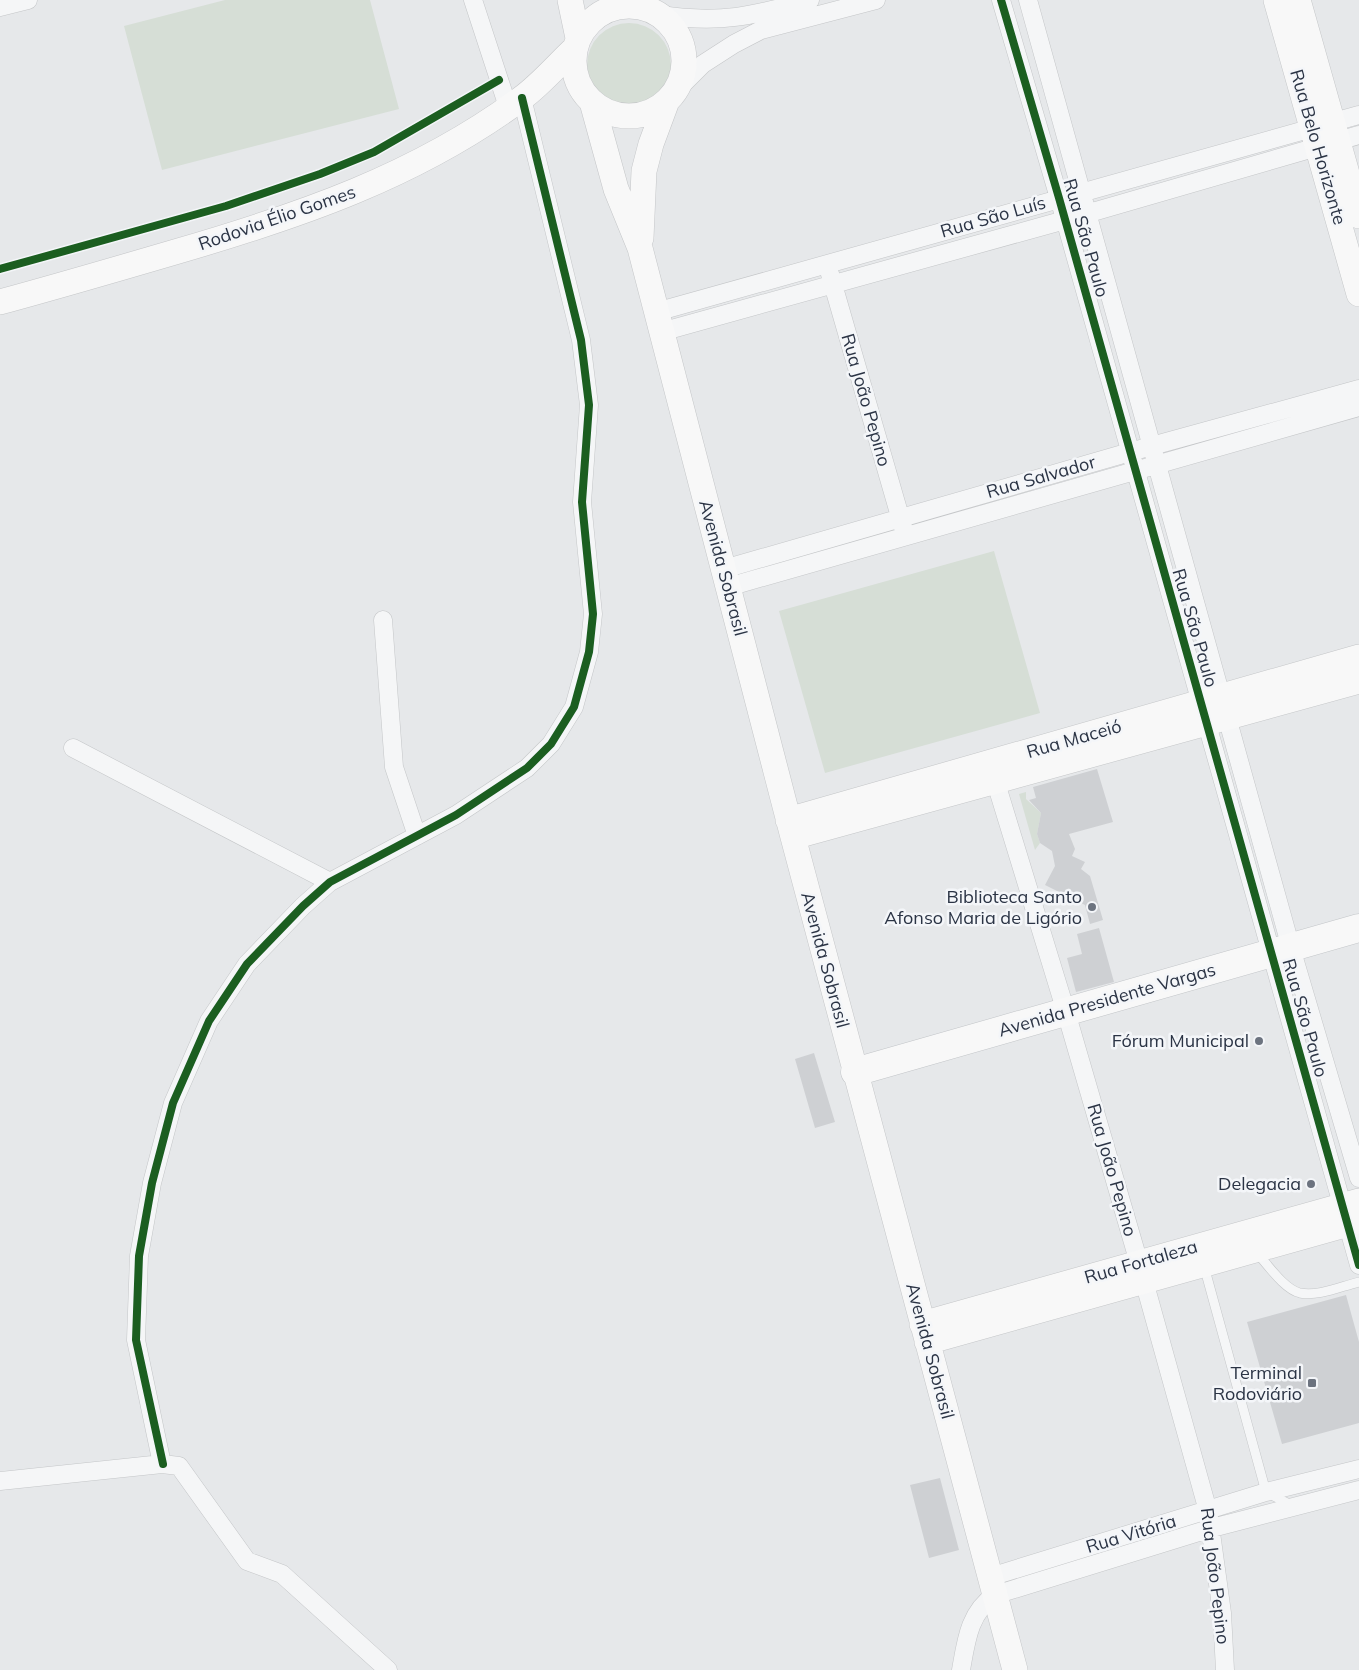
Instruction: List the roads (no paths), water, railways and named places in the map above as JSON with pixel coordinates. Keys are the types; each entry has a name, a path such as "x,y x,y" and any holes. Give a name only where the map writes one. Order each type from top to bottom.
{"main road":[{"path":"570,0 576,44 575,72 588,98"},
{"name":"Rua Belo Horizonte","path":"1276,0 1333,134 1359,294"},
{"name":"Rua Belo Horizonte","path":"1298,0 1333,134 1359,216"},
{"path":"521,98 588,98 614,114 628,116 643,115 656,110 672,96 683,75 685,58 681,41 673,27 660,15 633,3 607,9 595,16 576,44"},
{"name":"Rodovia Élio Gomes","path":"0,302 260,228 328,204 386,179 439,151 521,98 576,44"},
{"name":"Avenida Sobrasil","path":"640,248 644,171 651,144 672,96"},
{"name":"Avenida Sobrasil","path":"588,98 616,189 640,248 790,829 1015,1670"},
{"name":"Rua Maceió","path":"790,829 1306,684 1359,658"},
{"name":"Rua Maceió","path":"1306,684 1359,681"},
{"name":"Avenida Presidente Vargas","path":"1284,959 1359,928"},
{"name":"Avenida Presidente Vargas","path":"857,1079 1284,959 1359,947"},
{"name":"Rua Fortaleza","path":"925,1333 1352,1212"},
{"name":"Rua Fortaleza","path":"1201,1255 1255,1250 1287,1231"}],"street":[{"path":"0,7 28,0"},
{"path":"167,1465 136,1340 139,1256 152,1183 173,1103 210,1021 248,964 303,906 330,882 456,815 527,768 551,744 574,707 589,652 593,614 582,502 589,405 581,340 521,98 473,0"},
{"path":"660,15 687,19 725,19 756,7 810,0"},
{"path":"672,96 703,64 734,44 761,30 849,3 876,0"},
{"name":"Rua São Paulo","path":"1001,0 1059,198 1182,638 1215,710 1248,790 1269,868 1298,1049 1317,1116 1352,1212 1359,1265"},
{"name":"Rua São Paulo","path":"1028,0 1082,191 1150,446 1204,632 1228,798 1248,873 1319,1043 1359,1178"},
{"name":"Rua São Luís","path":"659,322 833,284 1232,172 1333,134 1359,115"},
{"name":"Rua São Luís","path":"659,322 827,264 1082,191 1225,152 1333,134"},
{"path":"1225,152 1232,172"},
{"path":"974,222 981,243"},
{"name":"Rua João Pepino","path":"827,264 906,537"},
{"path":"1079,272 1102,266"},
{"path":"1104,362 1126,355"},
{"name":"Rua Salvador","path":"726,578 900,518 1150,446 1359,389"},
{"name":"Rua Salvador","path":"726,578 906,537 1359,407"},
{"path":"1232,424 1238,442"},
{"path":"1059,472 1065,492"},
{"path":"1156,543 1177,537"},
{"path":"383,620 394,767 417,836"},
{"path":"1182,638 1204,632"},
{"path":"73,748 330,882"},
{"name":"Rua João Pepino","path":"993,772 1142,1272 1208,1511 1212,1528 1222,1612 1225,1670"},
{"path":"1228,798 1248,790"},
{"path":"1248,873 1269,868"},
{"path":"1298,1049 1319,1043"},
{"path":"1317,1116 1339,1108"},
{"path":"0,1481 167,1465 182,1468 248,1561 282,1574 388,1670"},
{"path":"1357,1470 1359,1489"},
{"name":"Rua Vitória","path":"993,1586 1085,1548 1266,1492 1357,1470"},
{"name":"Rua Vitória","path":"993,1586 1090,1566 1212,1528 1359,1489"},
{"path":"1085,1548 1090,1566"},
{"path":"961,1670 968,1634 975,1616 993,1586"}],"lane":[{"path":"1255,1250 1287,1285 1299,1293 1310,1294 1359,1282"},
{"path":"1201,1255 1266,1492 1293,1506"}],"place":[{"name":"Biblioteca Santo Afonso Maria de Ligório","path":"1092,907"},
{"name":"Fórum Municipal","path":"1259,1041"},
{"name":"Delegacia","path":"1311,1184"},
{"name":"Terminal Rodoviário","path":"1312,1383"}]}
